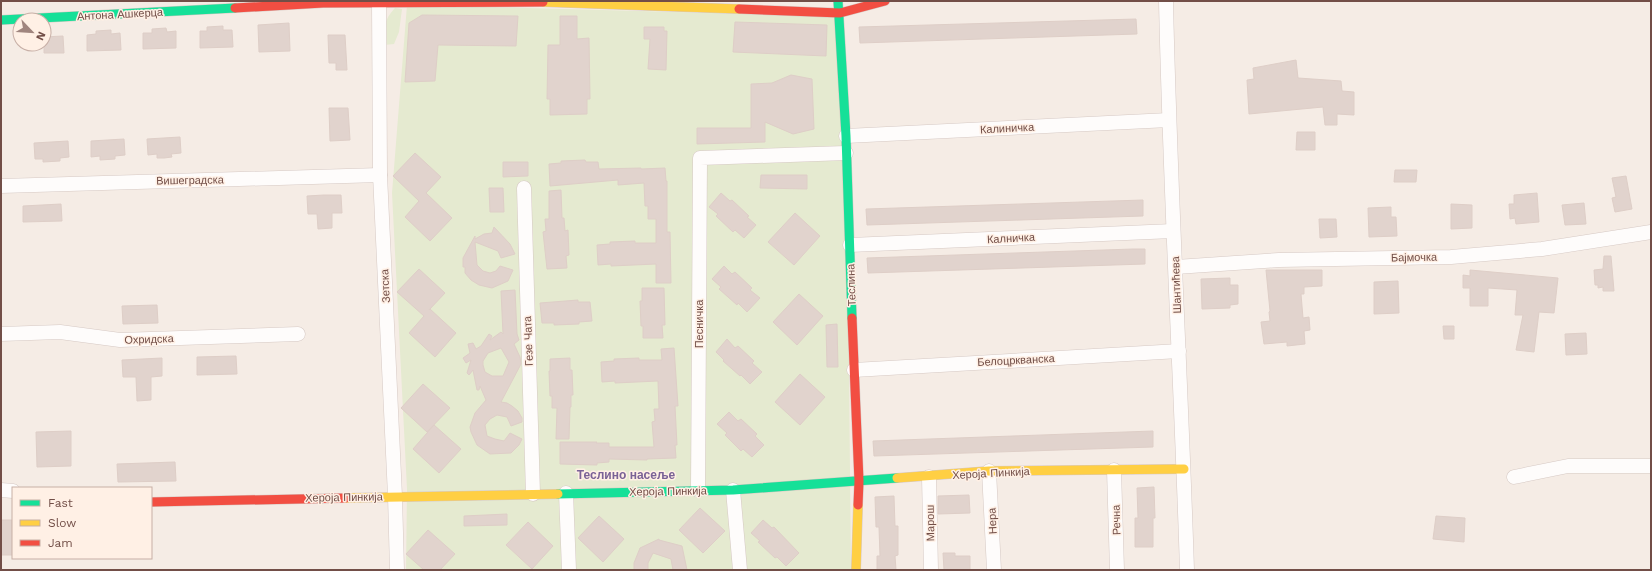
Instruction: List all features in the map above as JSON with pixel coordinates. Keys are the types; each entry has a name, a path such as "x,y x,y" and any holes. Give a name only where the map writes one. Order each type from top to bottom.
{"street":[{"name":"Теслина","path":"838,1 840,13 846,136 859,481 856,570"},
{"name":"Антона Ашкерца","path":"1,20 323,2 529,2 840,13 885,1"},
{"name":"Шантићева","path":"1166,1 1173,230 1176,267 1187,570"},
{"name":"Зетска","path":"379,2 380,175 397,570"},
{"name":"Калиничка","path":"846,136 1169,120"},
{"name":"Песничка","path":"698,490 700,158 846,154"},
{"name":"Вишеградска","path":"1,186 92,182 380,175"},
{"name":"Гезе Чата","path":"524,188 533,494"},
{"name":"Калничка","path":"850,245 1173,230"},
{"name":"Бајмочка","path":"1176,267 1279,260 1451,257 1542,249 1651,232"},
{"name":"Охридска","path":"1,334 60,332 120,340 298,334"},
{"name":"Белоцркванска","path":"854,370 1179,351"},
{"path":"1514,477 1568,466 1651,466"},
{"name":"Хероја Пинкија","path":"152,502 733,490 930,477 989,471 1184,469"},
{"name":"Речна","path":"1114,470 1117,570"},
{"name":"Нера","path":"989,471 994,570"},
{"name":"Марош","path":"930,477 931,570"},
{"path":"1,490 12,492"},
{"path":"733,490 740,570"},
{"path":"566,493 569,570"}],"green space":[{"path":"407,5 837,16 848,273 851,570 406,570 407,489 392,193"},
{"path":"395,8 402,9 399,32 394,44 384,45 386,21 388,16"}],"building":[{"path":"422,15 518,16 516,46 438,45 435,81 405,82 409,23"},
{"path":"560,16 577,16 577,39 589,38 590,99 587,99 587,114 550,115 550,99 547,99 548,45 560,45"},
{"path":"1136,19 1137,34 860,43 859,27"},
{"path":"735,22 827,25 826,56 733,52"},
{"path":"289,23 290,51 259,52 258,25"},
{"path":"223,26 223,30 232,30 233,47 200,48 200,31 207,31 207,27"},
{"path":"644,27 664,27 664,31 667,31 666,70 648,69 650,39 644,39"},
{"path":"166,28 167,32 176,31 176,48 143,49 143,33 152,33 152,29"},
{"path":"111,30 111,34 120,33 121,50 87,51 87,35 96,34 96,31"},
{"path":"328,35 345,35 347,70 336,70 336,63 329,63"},
{"path":"63,36 64,53 44,53 52,52 52,37"},
{"path":"1296,60 1298,78 1341,81 1342,91 1354,92 1354,115 1337,114 1337,125 1325,125 1323,107 1249,114 1247,80 1254,79 1253,68"},
{"path":"791,75 812,79 814,129 793,134 765,122 765,142 697,144 697,128 751,128 751,84 772,83"},
{"path":"329,108 348,108 350,140 330,141"},
{"path":"1297,132 1315,132 1315,150 1296,150"},
{"path":"180,137 181,153 171,154 172,157 164,158 157,158 157,154 148,155 147,139"},
{"path":"124,139 125,155 115,156 115,159 100,160 100,156 91,157 91,141"},
{"path":"68,141 69,157 60,158 60,161 43,162 43,159 35,159 34,143"},
{"path":"415,153 441,177 426,193 452,218 430,241 405,217 419,201 393,176"},
{"path":"585,160 586,162 598,162 599,169 665,168 667,181 667,232 670,232 671,283 656,283 656,264 611,266 611,264 598,265 597,245 610,244 610,242 635,241 635,243 656,243 656,219 648,219 648,206 645,206 644,183 618,185 618,180 550,186 549,164 561,163 561,161"},
{"path":"503,162 528,162 528,176 503,177"},
{"path":"1395,170 1417,170 1416,182 1394,182"},
{"path":"761,175 807,175 807,189 760,188"},
{"path":"1626,176 1632,209 1615,212 1612,198 1616,197 1612,178"},
{"path":"489,188 503,188 504,212 490,212"},
{"path":"561,190 562,218 564,218 565,231 568,230 569,255 566,256 567,268 547,269 543,232 546,231 545,219 549,219 549,191"},
{"path":"721,193 730,201 732,200 756,225 744,238 735,230 733,232 716,216 718,214 709,207"},
{"path":"1537,193 1539,222 1516,224 1515,218 1510,219 1509,204 1514,204 1514,195"},
{"path":"341,195 342,213 332,213 332,228 318,229 317,214 308,214 307,196"},
{"path":"1143,200 1143,216 867,225 866,209"},
{"path":"1584,203 1586,224 1565,225 1562,205"},
{"path":"61,204 62,221 23,222 23,206"},
{"path":"1451,204 1472,205 1472,228 1451,229"},
{"path":"1391,207 1391,217 1396,217 1397,236 1369,237 1368,208"},
{"path":"795,213 820,236 794,265 768,242"},
{"path":"1319,219 1336,219 1337,237 1320,238"},
{"path":"494,227 510,244 515,254 501,258 498,251 475,242 477,265 483,271 490,273 496,271 500,266 513,270 508,281 492,288 479,285 471,280 465,273 463,258 475,236 475,239 484,234 492,233"},
{"path":"1145,249 1145,264 868,273 867,258"},
{"path":"1604,256 1611,256 1614,291 1603,291 1603,287 1598,288 1598,285 1595,285 1594,270 1603,269"},
{"path":"724,266 732,274 735,272 752,288 750,290 760,298 747,312 738,303 737,305 719,289 721,287 712,279"},
{"path":"419,269 445,293 429,310 430,309 456,333 435,357 409,333 424,316 397,292"},
{"path":"1266,270 1322,270 1322,286 1304,287 1304,294 1301,294 1303,318 1309,317 1310,330 1304,331 1305,344 1287,346 1287,342 1264,344 1261,322 1270,321"},
{"path":"1470,270 1558,278 1554,313 1539,312 1534,352 1516,350 1523,315 1515,315 1517,290 1488,288 1488,306 1470,306 1470,288 1463,288 1463,275 1470,276"},
{"path":"1230,278 1230,285 1238,285 1238,304 1230,305 1230,308 1202,309 1201,279"},
{"path":"1398,281 1399,313 1374,314 1374,282"},
{"path":"642,288 664,288 665,325 662,325 663,338 643,338 640,301 642,301"},
{"path":"515,290 517,334 519,340 514,344 520,357 521,364 501,402 507,403 518,411 522,418 522,422 511,426 507,417 497,415 490,419 485,425 487,436 504,441 510,433 522,439 519,445 511,453 490,454 477,445 471,432 470,427 475,413 486,400 480,386 479,390 477,390 473,370 469,375 467,373 471,360 466,363 463,358 470,353 468,344 473,343 476,349 481,346 489,334 492,336 490,340 501,332 503,334 501,291","holes":["501,348 509,362 503,376 492,376 485,372 483,365 483,361 488,353"]},
{"path":"799,294 823,316 797,345 773,322"},
{"path":"578,300 578,302 590,302 592,321 579,322 579,324 554,325 554,323 542,323 540,303"},
{"path":"157,305 158,323 123,324 122,306"},
{"path":"837,324 838,367 827,367 826,325"},
{"path":"1443,326 1454,326 1454,339 1444,339"},
{"path":"1586,333 1587,354 1566,355 1565,334"},
{"path":"727,339 735,348 738,346 754,361 752,363 762,372 750,384 723,361 724,360 716,352"},
{"path":"674,348 678,406 675,406 677,445 675,445 676,458 647,460 609,459 609,462 597,463 597,465 560,464 560,442 609,443 609,447 654,447 652,422 655,421 654,409 659,409 658,381 615,383 615,381 602,382 601,362 614,361 614,359 639,358 639,360 662,360 661,349"},
{"path":"236,356 237,374 197,375 197,357"},
{"path":"162,358 162,376 151,377 151,400 137,401 136,377 123,377 122,360"},
{"path":"570,358 573,395 571,395 569,439 556,439 557,408 552,408 552,396 550,396 550,359"},
{"path":"800,374 825,397 800,425 775,402"},
{"path":"423,384 450,408 427,432 401,408"},
{"path":"729,412 738,421 741,419 757,434 755,436 764,445 752,457 743,449 741,451 725,435 727,433 717,424"},
{"path":"434,425 461,449 439,473 413,449"},
{"path":"71,431 71,466 37,467 36,432"},
{"path":"1153,431 1153,447 874,456 873,441"},
{"path":"175,462 176,481 118,482 117,464"},
{"path":"1154,487 1155,518 1153,518 1153,547 1135,547 1135,518 1138,518 1137,488"},
{"path":"969,495 970,513 938,514 938,496"},
{"path":"894,496 895,526 898,526 898,555 895,556 896,570 877,570 877,556 880,556 879,527 876,527 875,497"},
{"path":"700,508 725,531 703,553 679,530"},
{"path":"507,514 507,525 464,526 464,516"},
{"path":"599,516 624,539 603,562 578,538"},
{"path":"1436,516 1465,518 1464,542 1433,539"},
{"path":"1,520 12,520 12,555 1,555"},
{"path":"763,520 772,528 774,527 799,553 786,566 758,542 760,541 751,533"},
{"path":"528,522 553,546 532,569 506,545"},
{"path":"428,530 455,554 440,570 424,570 406,554"},
{"path":"659,539 682,546 687,570 673,570 671,559 653,553 648,563 648,570 634,570 634,563 640,548"},
{"path":"943,553 955,553 955,556 970,556 970,570 944,570"}],"traffic: fast":[{"path":"838,1 846,136 852,318"},
{"path":"1,20 235,8"},
{"path":"558,494 733,490 897,478"}],"traffic: slow":[{"path":"543,2 739,9"},
{"path":"897,478 989,471 1184,469"},
{"path":"346,498 558,494"},
{"path":"856,570 858,505"}],"traffic: jam":[{"path":"739,9 840,13 885,1"},
{"path":"235,8 323,3 543,2"},
{"path":"852,318 859,481 858,505"},
{"path":"152,502 346,498"}],"district":[{"name":"Теслино насеље","path":"626,475"}]}
